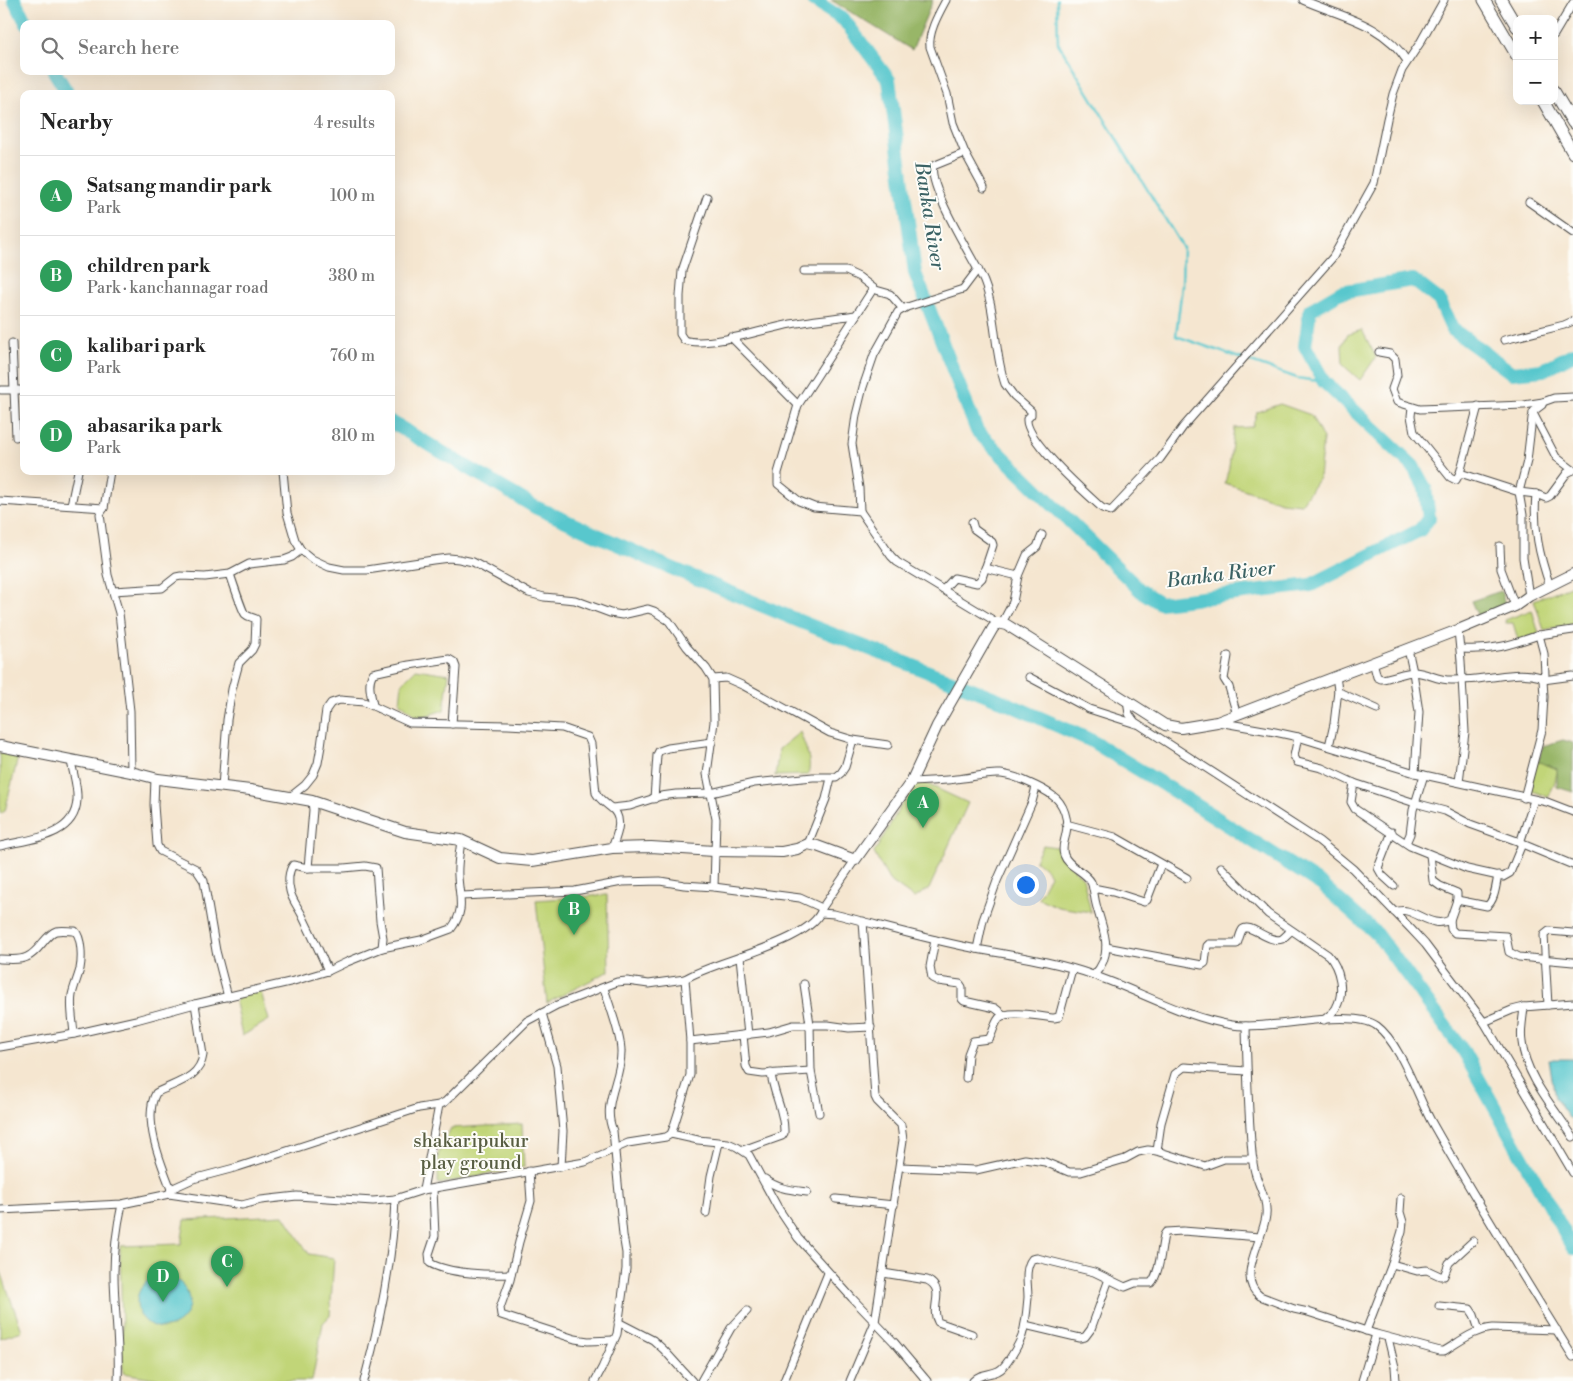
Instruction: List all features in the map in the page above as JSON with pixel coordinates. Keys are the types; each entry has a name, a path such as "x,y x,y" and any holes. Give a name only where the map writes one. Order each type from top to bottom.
{"highway":[{"path":"1484,0 1513,49"},
{"path":"1501,0 1513,20"},
{"path":"1558,98 1573,123"},
{"path":"1545,105 1573,153"}],"main road":[{"path":"0,746 155,778 312,801 405,832 461,840 500,858 532,860 612,848 652,847 714,851 782,852 797,849 808,844 825,848 854,860 910,782 937,726 993,628 1000,623 1031,640 1165,725 1172,728 1200,726 1237,715 1458,630 1515,606 1529,596 1573,574"}],"street":[{"path":"946,0 932,33 929,42 930,47 946,94 953,123 965,153 984,188"},
{"path":"1303,0 1354,18 1373,28 1399,48 1407,61"},
{"path":"965,153 933,166 932,170 948,214 978,269 988,297 999,362 1005,384 1014,396 1031,412 1027,419 1027,425 1047,454 1084,492 1107,511 1111,511 1160,459 1183,427 1320,274 1338,249 1374,183 1378,157 1393,94 1402,70 1444,0"},
{"path":"1558,28 1573,3"},
{"path":"707,197 682,270 680,334 684,340 692,342 731,337 790,324 856,315"},
{"path":"1529,202 1573,233"},
{"path":"978,269 963,289 951,294 903,306 894,318 874,355 856,415 852,444 859,488 860,511 897,562 1000,623 1013,602 1018,576 1027,555 1037,547 1042,534"},
{"path":"804,271 846,271 859,277 873,289 890,294 903,306"},
{"path":"860,511 826,509 808,505 778,484 778,473 798,405 873,289"},
{"path":"1504,340 1573,321"},
{"path":"731,337 798,405"},
{"path":"12,343 16,437"},
{"path":"1379,352 1393,356 1397,375 1392,385 1393,394 1397,402 1420,409 1524,405 1543,402 1557,397 1573,398"},
{"path":"1,390 20,390"},
{"path":"1529,596 1523,558 1523,515 1518,492 1527,461 1533,413 1543,402"},
{"path":"1412,407 1411,416 1414,432 1454,480 1459,478 1478,406"},
{"path":"1460,473 1518,492 1536,494 1546,498 1550,496 1566,473 1573,470 1556,457 1533,413"},
{"path":"71,505 77,475"},
{"path":"109,475 104,508 100,514 108,575 119,613 130,711 131,772"},
{"path":"283,475 287,513 295,540 301,550 312,559 329,567 344,570 367,570 449,558 459,559 473,562 529,593 544,598 575,600 610,613 622,615 641,610 654,611 669,621 706,668 713,680 714,722 707,774 716,819 714,887"},
{"path":"1536,494 1534,511 1538,550 1550,586"},
{"path":"0,502 104,508"},
{"path":"943,590 954,578 977,584 982,578 993,545 992,542 974,529 972,522"},
{"path":"1500,546 1501,569 1515,606"},
{"path":"113,591 162,588 176,577 181,576 204,577 230,574 249,564 284,560 301,550"},
{"path":"985,568 1018,576"},
{"path":"222,787 227,720 232,689 240,663 255,644 257,628 256,618 245,615 242,610 240,598 230,574"},
{"path":"1458,630 1461,649 1465,732 1459,782"},
{"path":"1461,649 1494,649 1540,635 1573,630"},
{"path":"1525,795 1542,730 1544,715 1542,678 1545,675 1545,670 1540,635"},
{"path":"1408,649 1419,712 1415,773"},
{"path":"1228,656 1224,679 1237,715"},
{"path":"373,705 369,685 373,674 409,665 449,659 454,662 456,667 452,724"},
{"path":"1373,662 1378,677 1381,679 1413,672 1428,674 1443,680 1484,678 1512,674 1532,674 1542,678 1573,676"},
{"path":"1329,746 1338,690 1336,676"},
{"path":"1030,677 1089,709 1139,725 1319,841 1353,869 1425,944 1484,1022 1573,1173"},
{"path":"713,680 720,678 729,679 822,730 853,740 888,745"},
{"path":"1338,690 1342,694 1376,709"},
{"path":"290,797 305,786 315,769 321,746 326,710 331,702 340,700 364,702 410,723 562,728 588,737 591,744 596,793 599,799 618,814 618,833 612,848"},
{"path":"1127,701 1129,714 1139,725"},
{"path":"1217,722 1298,737 1415,773 1525,795 1534,800 1548,802 1573,812"},
{"path":"1298,737 1294,756 1297,762 1322,768 1354,783 1416,804 1445,811 1487,831 1573,865"},
{"path":"612,808 630,806 654,798 676,794 711,793 762,782 813,777 831,778 841,773 853,740"},
{"path":"654,798 657,755 659,751 712,742"},
{"path":"0,846 55,833 73,816 77,800 71,761"},
{"path":"910,782 934,782 1004,774 1048,792 1059,800 1063,808 1066,824 1063,844 1064,855 1091,882 1105,935 1106,947 1100,968 1094,975"},
{"path":"1406,843 1411,830 1413,810 1424,775"},
{"path":"155,778 154,805 157,845 160,851 196,869 204,880 216,951 228,997"},
{"path":"808,844 826,799 831,778"},
{"path":"1354,783 1350,797 1352,806 1406,843 1467,869 1505,877 1510,873 1531,814 1534,800"},
{"path":"978,949 983,920 997,881 1032,802 1036,787"},
{"path":"308,868 313,810 312,801"},
{"path":"1066,824 1115,837 1187,878"},
{"path":"1392,832 1378,868 1382,875 1394,886"},
{"path":"0,1047 74,1034 136,1020 328,971 382,948 421,940 451,929 460,914 461,896 458,875 461,840"},
{"path":"1430,854 1434,881 1440,886 1456,891 1458,896 1450,920 1451,929 1455,933 1506,936 1508,949 1513,955 1573,962"},
{"path":"0,1210 122,1204 170,1191 193,1179 419,1108 439,1105 445,1102 527,1021 571,999 618,982 626,981 649,984 685,979 768,948 808,927 821,911 854,860"},
{"path":"1093,888 1144,902 1147,900 1161,864"},
{"path":"328,971 290,891 288,880 290,869 293,865 308,868 365,866 376,868 383,938 382,948"},
{"path":"1221,867 1268,914 1328,955 1334,962 1340,980 1338,1003 1324,1020"},
{"path":"1457,900 1487,906 1492,899 1498,875"},
{"path":"461,896 575,891 622,882 660,881 800,898 821,911 935,940 1094,975 1194,1015 1234,1026 1324,1020 1361,1020 1378,1027 1389,1038 1430,1119 1475,1197 1573,1357"},
{"path":"1394,912 1408,911 1430,922 1450,920"},
{"path":"850,1381 875,1322 903,1140 903,1130 898,1120 877,1101 876,1097 864,921"},
{"path":"1106,947 1202,964 1205,963 1207,946 1209,944 1237,944 1244,928 1250,928 1264,936 1277,940 1283,938 1291,931"},
{"path":"0,959 25,958 32,955 54,931 75,930 79,934 80,968 72,994 74,1034"},
{"path":"1548,1005 1544,940 1546,932 1573,933"},
{"path":"935,940 930,967 932,978 938,981 960,984 964,1001 995,1008 1004,1015"},
{"path":"740,958 747,1070 753,1073 770,1074 811,1071"},
{"path":"966,1078 968,1054 973,1041 989,1039 999,1018 1012,1013 1059,1017 1072,969"},
{"path":"170,1191 242,1205 261,1200 297,1196 373,1201 395,1200 423,1190 585,1162 628,1143 666,1137 671,1134 690,1075 690,1042 685,979"},
{"path":"804,984 810,1024 811,1071 819,1113"},
{"path":"595,1381 614,1340 626,1254 613,1131 608,1121 608,1112 621,1061 621,1050 604,988"},
{"path":"1484,1022 1524,1007 1573,1003"},
{"path":"170,1191 158,1157 151,1105 156,1093 194,1074 202,1060 203,1055 195,1004"},
{"path":"1524,1007 1521,1038 1527,1064 1573,1137"},
{"path":"542,1013 556,1066 563,1131 561,1167"},
{"path":"690,1042 769,1032 792,1025 810,1024 871,1028"},
{"path":"1246,1026 1254,1173 1266,1208 1266,1217 1250,1269 1250,1282 1256,1293 1294,1309 1388,1338 1440,1351 1444,1351 1479,1330 1493,1328 1556,1330"},
{"path":"1157,1151 1161,1123 1174,1074 1178,1070 1184,1067 1247,1071"},
{"path":"743,1150 777,1138 784,1133 780,1107 772,1087 770,1074"},
{"path":"423,1190 439,1105"},
{"path":"671,1134 686,1138 728,1143 750,1155 778,1208 798,1238 828,1273 894,1342 926,1381"},
{"path":"706,1213 711,1176 719,1143"},
{"path":"900,1166 976,1170 1025,1159 1045,1162 1069,1172 1081,1172 1148,1150 1205,1166 1224,1159 1253,1159"},
{"path":"529,1171 531,1201 500,1308 501,1316 575,1339 588,1341 614,1340"},
{"path":"762,1178 772,1185 806,1192"},
{"path":"433,1189 435,1236 429,1254 430,1263 478,1274 511,1274"},
{"path":"1366,1331 1392,1264 1403,1226 1400,1212 1401,1198"},
{"path":"836,1199 894,1205"},
{"path":"364,1381 388,1278 394,1237 395,1200"},
{"path":"118,1381 119,1343 114,1273 116,1231 122,1204"},
{"path":"973,1381 980,1375 998,1372 1003,1368 1022,1337 1028,1299 1027,1270 1028,1263 1032,1259 1037,1258 1086,1269 1125,1287 1140,1282 1151,1283 1157,1274 1166,1232 1183,1231 1260,1237"},
{"path":"1392,1264 1416,1271 1427,1270 1444,1276 1449,1263 1474,1241"},
{"path":"784,1381 828,1273"},
{"path":"883,1273 927,1280 932,1283 936,1287 938,1296 935,1314 938,1322 972,1334"},
{"path":"1025,1324 1080,1338 1085,1337 1091,1329 1109,1279"},
{"path":"1439,1306 1470,1309 1479,1330"},
{"path":"702,1381 731,1328 747,1311"},
{"path":"618,1322 653,1340 692,1381"},
{"path":"1362,1381 1376,1334"},
{"path":"1388,1338 1395,1367 1396,1381"}],"green space":[{"path":"831,0 933,0 912,50"},
{"path":"1362,330 1376,357 1360,380 1343,365 1342,346 1347,335"},
{"path":"1280,404 1311,415 1323,439 1319,478 1301,504 1281,502 1225,483 1234,428 1252,427 1257,412"},
{"path":"1573,585 1573,624 1544,630 1534,600"},
{"path":"1501,591 1506,608 1479,619 1471,601"},
{"path":"1532,610 1539,634 1518,640 1513,623 1506,623 1505,620"},
{"path":"416,669 449,674 444,710 419,718 400,703 402,683"},
{"path":"800,732 809,760 807,775 775,776 779,749"},
{"path":"1563,740 1573,743 1573,792 1557,787 1557,769 1538,761 1543,746"},
{"path":"0,753 18,757 5,811 0,814"},
{"path":"1536,760 1558,769 1554,785 1548,797 1530,790"},
{"path":"916,779 968,803 929,889 914,898 889,880 874,853"},
{"path":"1043,845 1056,847 1064,859 1083,878 1091,912 1058,907 1038,898 1050,875 1035,860"},
{"path":"607,895 609,971 547,1003 536,900"},
{"path":"261,992 269,1020 242,1036 235,1003 240,995"},
{"name":"shakaripukur play ground","path":"522,1124 524,1167 438,1184 438,1154 451,1128"},
{"path":"284,1215 309,1254 334,1258 330,1316 323,1323 312,1381 171,1381 123,1373 120,1246 181,1244 185,1220"},
{"path":"0,1269 22,1331 0,1338"}],"water":[{"path":"1549,1059 1573,1059 1573,1118 1569,1118 1555,1098"},
{"path":"163,1276 177,1280 185,1288 189,1302 185,1316 177,1324 163,1328 149,1324 141,1316 137,1302 141,1288 149,1280"}],"waterway":[{"path":"14,0 25,20"},
{"name":"Banka River","path":"813,0 844,20 889,80 915,273 977,431 1141,591 1160,603 1311,585 1420,530 1429,518 1425,488 1413,466 1324,382 1305,346 1310,310 1341,292 1413,280 1439,300 1452,329 1512,373 1543,370 1573,354"},
{"path":"1057,0 1058,43 1183,248 1182,286 1176,336 1297,378 1324,382"},
{"path":"56,75 66,90"},
{"path":"395,424 535,507 657,562 804,623 995,698 1090,740 1322,885 1377,934 1462,1049 1573,1248"}],"place":[{"name":"Satsang mandir park","path":"923,828"},
{"name":"children park","path":"574,935"},
{"name":"kalibari park","path":"227,1287"},
{"name":"abasarika park","path":"163,1302"}]}
